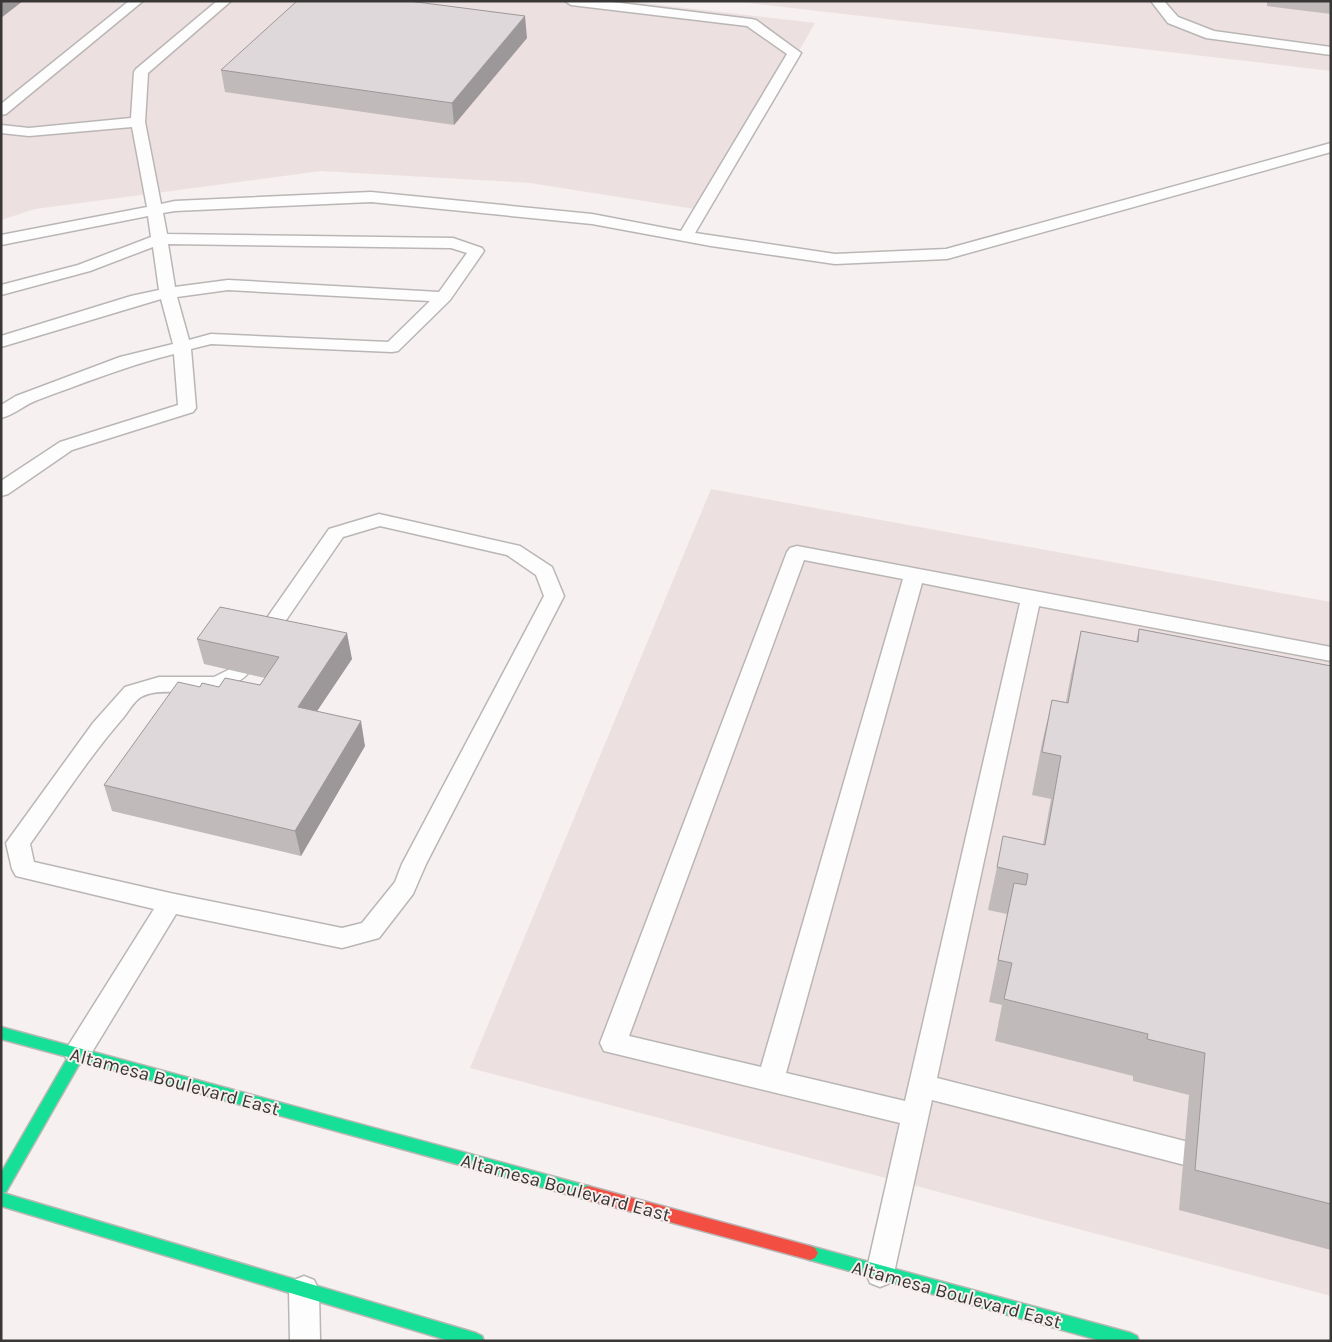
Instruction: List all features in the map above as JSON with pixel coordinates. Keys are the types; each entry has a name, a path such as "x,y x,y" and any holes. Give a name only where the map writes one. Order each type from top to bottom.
{"main road":[{"name":"Altamesa Boulevard East","path":"1,1034 1131,1341"},
{"path":"1,1187 77,1054"},
{"path":"1,1199 476,1341"}],"lane":[{"path":"1,111 137,1"},
{"path":"1,490 66,446 187,408 182,347 168,293 156,210 138,122 141,72 226,1"},
{"path":"571,1 750,23 794,53 686,236"},
{"path":"1157,1 1172,20 1211,35 1331,51"},
{"path":"1,129 29,132 138,122"},
{"path":"1,240 175,206 371,197 592,220 835,259 947,254 1331,147"},
{"path":"1,290 84,268 160,239 453,243 476,252 444,297 392,348 211,339 117,365 22,400 1,413"},
{"path":"1,342 137,300 168,293 228,285 444,297"},
{"path":"238,672 218,684 189,686 159,685 133,692 101,729 18,843 24,869 170,903 342,938 370,931 404,887 414,864 554,596 545,572 513,550 379,520 336,533 262,640"},
{"path":"915,1116 613,1043 796,552 1331,654"},
{"path":"770,1081 914,575"},
{"path":"880,1272 1030,598"},
{"path":"77,1054 170,903"},
{"path":"922,1086 1236,1166"},
{"path":"304,1290 305,1341"}],"shaded area":[{"path":"1,1 625,1 815,23 707,211 530,183 321,171 35,209 1,220"},
{"path":"733,1 1331,1 1331,71"},
{"path":"711,489 1331,602 1331,1296 470,1068"}],"building":[{"path":"297,1 409,1 525,16 452,103 221,70"},
{"path":"220,607 347,633 298,707 361,721 295,831 104,785 178,682 200,687 202,683 219,687 225,678 260,685 279,657 197,639"},
{"path":"1139,629 1331,666 1331,1204 1195,1170 1205,1053 1147,1039 1148,1034 1004,999 1012,963 998,960 1014,883 1026,885 1028,874 997,867 1003,836 1045,845 1061,756 1042,752 1052,700 1068,703 1081,631 1138,642"}],"traffic: fast":[{"path":"1,1033 588,1193"},
{"path":"1,1187 77,1054"},
{"path":"1,1199 476,1341"},
{"path":"810,1253 1131,1341"}],"traffic: jam":[{"path":"588,1193 810,1253"}]}
